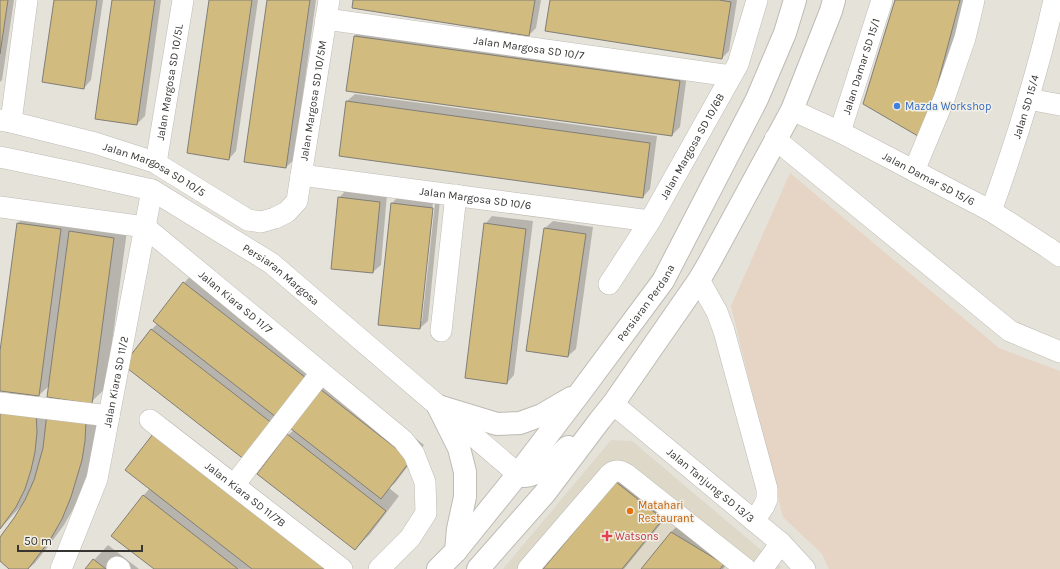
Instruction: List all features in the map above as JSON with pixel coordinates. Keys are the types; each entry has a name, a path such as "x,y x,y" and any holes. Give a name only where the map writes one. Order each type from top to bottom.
{"main road":[{"name":"Persiaran Perdana","path":"438,569 455,552 518,474 663,281 757,99 785,33 795,0"},
{"path":"478,569 545,493 606,412 710,263 792,110 834,0"},
{"path":"438,406 497,424 520,423 542,415 579,394"},
{"path":"438,406 459,448 465,472 465,497 455,552"},
{"path":"518,474 525,476 533,475 541,470 606,412"},
{"path":"478,569 522,495 522,481 518,474"}],"street":[{"path":"5,121 27,0"},
{"name":"Jalan Margosa SD 10/5L","path":"156,163 183,0"},
{"name":"Jalan Margosa SD 10/6B","path":"609,284 650,221 738,64 757,0"},
{"name":"Jalan Damar SD 15/1","path":"840,132 882,0"},
{"path":"914,171 944,99 965,38 974,0"},
{"name":"Jalan SD 15/4","path":"991,211 1028,100 1054,0"},
{"name":"Jalan Margosa SD 10/7","path":"328,9 731,76"},
{"name":"Jalan Margosa SD 10/5M","path":"297,201 328,9"},
{"path":"1028,100 1060,105"},
{"name":"Jalan Damar SD 15/6","path":"792,110 840,132 991,211 1060,256"},
{"name":"Jalan Margosa SD 10/5","path":"5,121 95,143 156,163 248,220 261,222 275,218 287,212 297,201"},
{"path":"775,140 1010,331 1060,352"},
{"name":"Persiaran Margosa","path":"0,157 152,190 271,263 518,474"},
{"name":"Jalan Margosa SD 10/6","path":"301,175 650,221"},
{"name":"Jalan Kiara SD 11/2","path":"61,569 97,479 152,190"},
{"path":"441,331 456,195"},
{"path":"0,208 145,227"},
{"name":"Jalan Kiara SD 11/7","path":"145,227 403,440 414,454 425,482 426,513 410,538 380,569"},
{"path":"699,280 717,312 724,331 767,489 767,500 754,521"},
{"path":"234,485 321,373"},
{"path":"0,403 109,416"},
{"name":"Jalan Tanjung SD 13/3","path":"606,412 754,521 781,543 802,568"},
{"name":"Jalan Kiara SD 11/7B","path":"150,420 342,569"},
{"path":"528,569 609,475 612,472 617,471 621,471 626,474 746,569"},
{"path":"762,569 781,543"}],"shaded area":[{"path":"790,173 999,348 1060,371 1060,569 829,569 822,554 783,517 731,306"},
{"path":"611,440 632,441 781,567 779,569 503,569"}],"building":[{"path":"0,0 8,0 0,54"},
{"path":"54,0 97,0 84,89 42,82"},
{"path":"112,0 155,0 137,125 95,119"},
{"path":"209,0 252,0 229,160 187,153"},
{"path":"267,0 310,0 286,168 244,162"},
{"path":"353,0 535,0 529,36 352,8"},
{"path":"550,0 719,0 731,2 722,59 545,31"},
{"path":"895,0 960,0 923,139 863,104"},
{"path":"354,36 680,81 672,136 346,91"},
{"path":"346,101 650,143 643,198 339,156"},
{"path":"338,197 380,202 373,273 331,269"},
{"path":"391,203 433,208 420,329 378,325"},
{"path":"17,223 61,229 39,396 0,391 0,351"},
{"path":"484,223 526,229 507,384 465,378"},
{"path":"544,228 586,234 568,357 526,351"},
{"path":"69,231 114,238 92,404 47,397"},
{"path":"183,282 306,378 276,417 153,321"},
{"path":"151,329 273,424 245,460 123,365"},
{"path":"320,389 411,460 381,499 290,428"},
{"path":"0,408 36,413 37,432 35,452 25,489 16,507 0,529"},
{"path":"47,413 86,421 82,460 71,497 62,519 50,540 28,569 9,569 0,561 0,537 25,500 34,480 43,448"},
{"path":"153,434 326,569 252,569 125,470"},
{"path":"287,434 386,511 355,550 257,474"},
{"path":"616,482 663,519 622,569 543,569"},
{"path":"143,495 238,569 154,569 111,536"},
{"path":"671,532 724,564 720,569 641,569"},
{"path":"93,559 106,569 85,569"}],"place":[{"name":"Mazda Workshop","path":"897,106"},
{"name":"Matahari Restaurant","path":"630,511"},
{"name":"Watsons","path":"607,536"}]}
